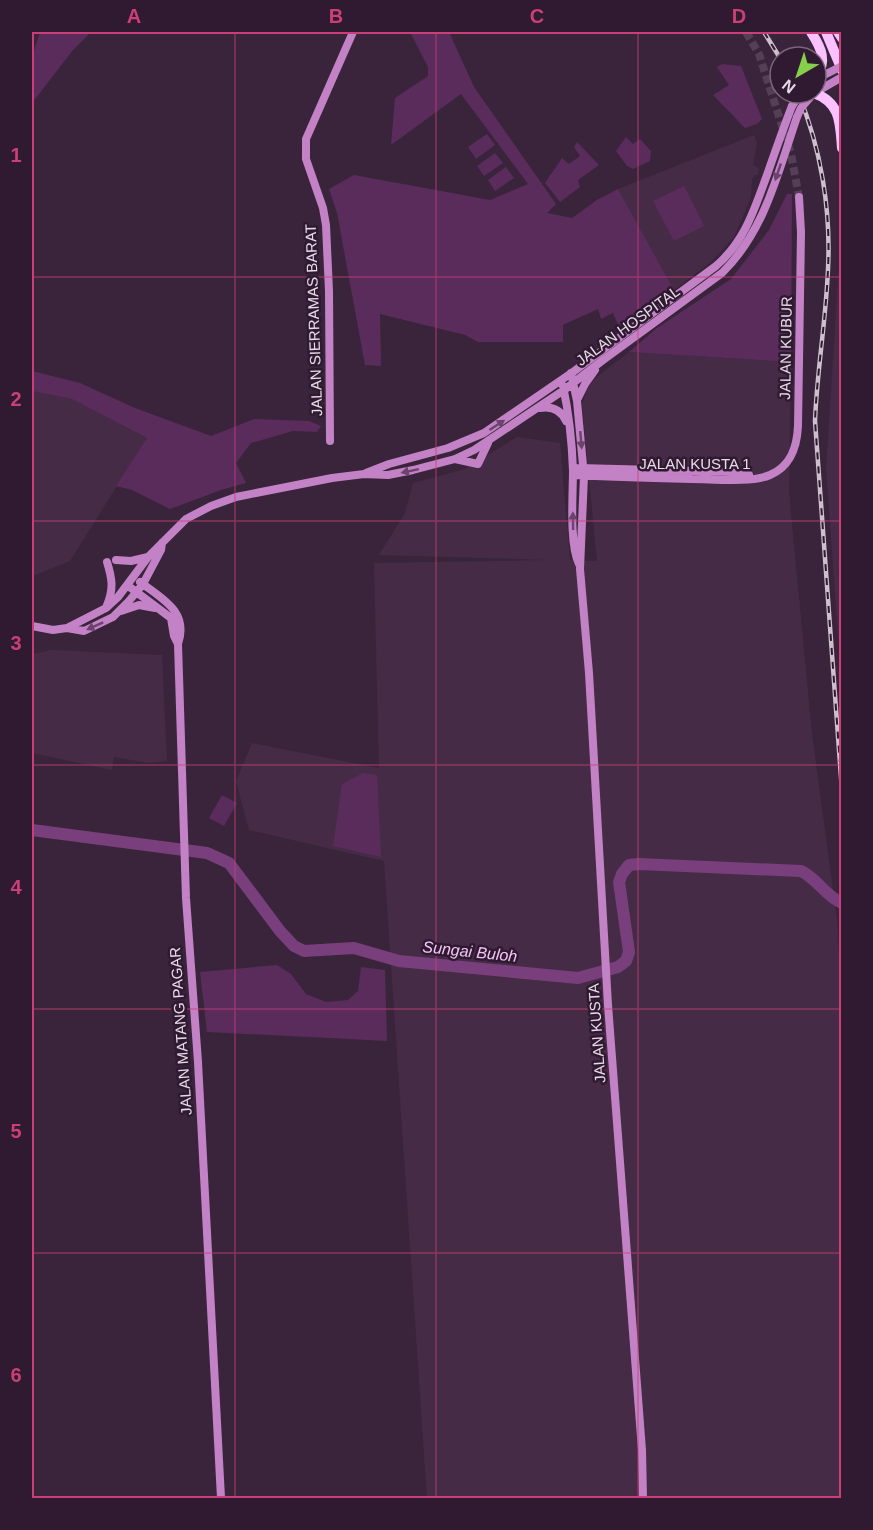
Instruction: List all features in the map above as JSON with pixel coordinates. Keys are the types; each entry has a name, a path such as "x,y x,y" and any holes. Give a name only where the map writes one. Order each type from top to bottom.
{"highway":[{"path":"826,32 842,68"},
{"path":"838,32 842,38"},
{"path":"828,100 834,107 839,120 842,148"}],"main road":[{"name":"JALAN SIERRAMAS BARAT","path":"330,441 326,225 323,208 306,159 306,139 354,32"},
{"path":"828,74 842,68"},
{"path":"828,85 842,77"},
{"name":"JALAN HOSPITAL","path":"67,628 106,608 118,597 148,557 186,519 211,506 236,497 332,478 364,474 388,475 455,459 490,440 564,390 572,378 728,256 750,221 793,105"},
{"name":"JALAN HOSPITAL","path":"364,474 389,464 448,448 484,433 561,380 572,378 603,360 722,273 733,262 756,230 797,117 804,105"},
{"name":"JALAN KUBUR","path":"759,477 769,476 782,468 794,454 798,439 801,232 799,197"},
{"path":"577,401 585,384 603,360"},
{"name":"JALAN KUSTA","path":"572,378 577,401 583,472 579,566 589,673 608,1005 642,1450 643,1498"},
{"name":"JALAN KUSTA","path":"561,380 571,432 573,532 575,557 579,566"},
{"path":"537,409 550,408 562,413 571,432"},
{"path":"455,459 478,464 490,440"},
{"path":"417,458 435,457 468,448 474,450"},
{"path":"573,472 583,472"},
{"name":"JALAN KUSTA 1","path":"583,472 732,472 759,477"},
{"name":"JALAN KUSTA 1","path":"583,472 602,476 731,480 759,477"},
{"path":"583,490 588,483 602,476"},
{"name":"JALAN HOSPITAL","path":"32,626 53,630 67,628 84,631 119,612 143,584 161,550 162,543"},
{"path":"116,560 131,561 148,557"},
{"path":"106,608 112,593 112,581 107,562"},
{"path":"133,576 178,613 182,632 178,644"},
{"path":"127,585 166,613"},
{"path":"119,612 140,605 166,613"},
{"name":"JALAN MATANG PAGAR","path":"166,613 171,618 178,644 185,864 221,1498"}],"shaded area":[{"path":"40,32 91,32 73,50 32,103 32,57"},
{"path":"410,32 449,32 474,87 556,204 547,213 572,218 597,200 618,189 674,290 619,327 613,313 601,319 598,309 563,325 563,342 478,342 465,335 380,314 381,366 365,365 337,213 329,189 354,175 490,200 528,184 461,94 391,145 395,98 428,76 428,67"},
{"path":"722,64 741,66 762,119 757,124 745,128 713,95 729,85 717,67"},
{"path":"487,134 495,145 476,159 468,147"},
{"path":"754,135 757,143 753,165 759,168 758,175 752,179 751,197 734,237 711,262 674,290 618,189"},
{"path":"626,137 633,144 640,139 651,151 650,161 633,169 627,166 616,151"},
{"path":"577,142 599,165 578,180 580,187 560,202 545,183 562,158 569,164 580,156 574,147"},
{"path":"495,153 503,163 484,176 477,166"},
{"path":"506,167 514,178 495,191 488,180"},
{"path":"684,186 704,226 674,241 653,201"},
{"path":"787,194 792,194 791,362 629,352 657,328 731,279 769,230"},
{"path":"840,251 842,255 841,674 826,469"},
{"path":"629,352 791,362 789,493 812,734 837,920 841,987 841,1498 427,1498 384,861 249,830 236,781 252,743 379,768 374,563 549,560 379,555 405,513 413,483 465,469 517,437 560,443 570,560 597,561 582,404 594,379"},
{"path":"32,371 80,383 135,408 211,436 254,419 309,421 321,426 317,432 293,431 251,443 236,463 246,483 170,509 132,490 116,486 147,438 72,399 32,391"},
{"path":"32,391 72,399 147,438 70,561 32,576"},
{"path":"52,650 162,655 167,761 149,763 114,757 112,770 32,753 32,654"},
{"path":"363,773 377,775 381,857 333,846 342,784"},
{"path":"222,795 237,803 224,826 209,818"},
{"path":"277,965 291,974 306,994 326,1002 348,1000 358,991 361,967 385,970 387,1041 207,1032 200,972"}],"waterway":[{"name":"Sungai Buloh","path":"32,830 207,853 229,863 280,931 294,946 304,951 354,948 399,961 578,978 618,967 626,961 629,952 619,882 629,865 801,871 842,903"}],"tunnel":[{"path":"746,32 759,54 791,154 799,197"}],"railway":[{"path":"764,32 772,45"},
{"path":"803,105 813,135 823,180 828,224 827,288 815,421 842,791"}]}
